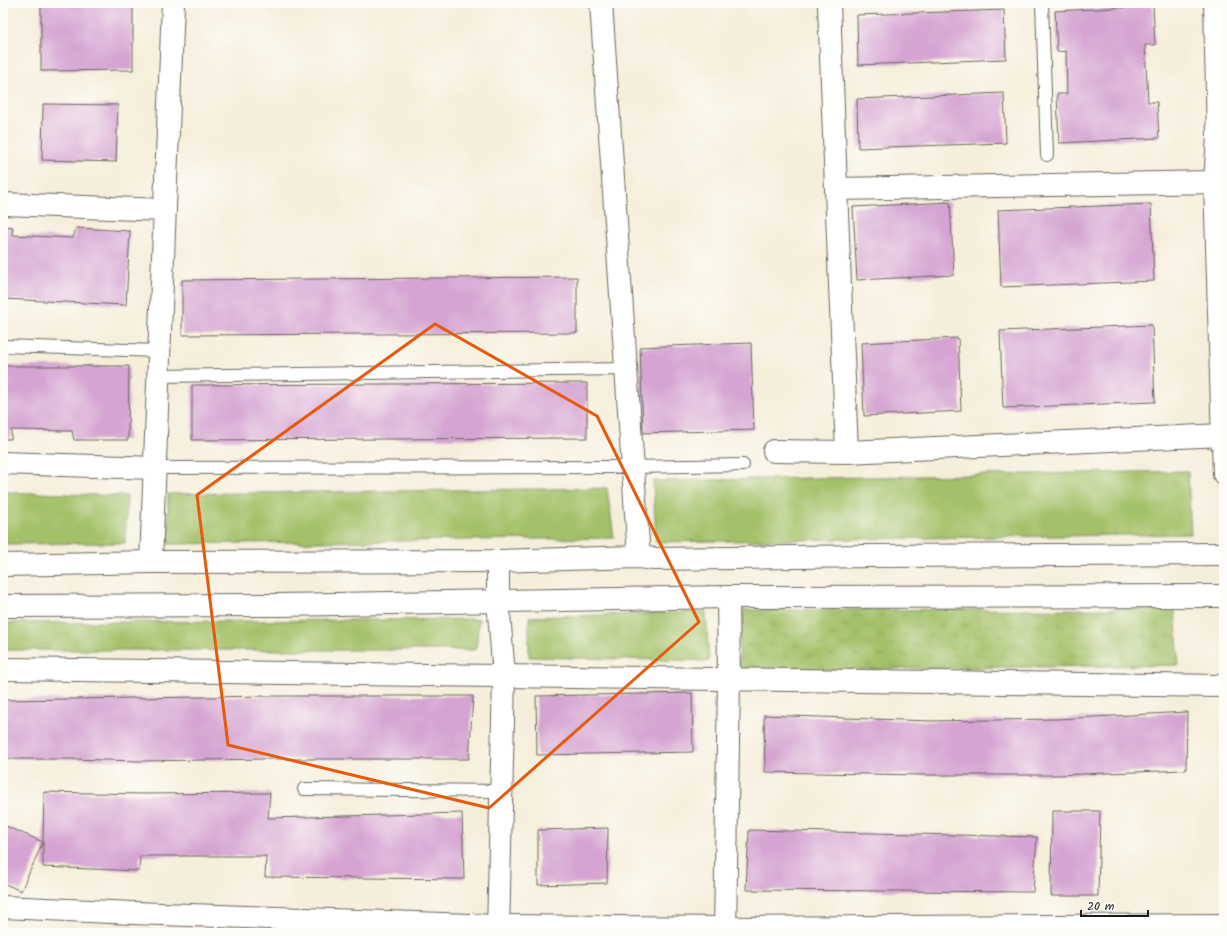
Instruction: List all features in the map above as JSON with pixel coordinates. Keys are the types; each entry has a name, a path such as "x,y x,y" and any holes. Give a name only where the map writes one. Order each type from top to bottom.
{"street":[{"path":"151,562 174,3"},
{"path":"601,3 639,557"},
{"path":"830,3 847,452"},
{"path":"1215,3 1221,137 1215,182 1224,474"},
{"path":"836,189 1215,182"},
{"path":"3,204 165,210"},
{"path":"774,451 847,452 1223,435"},
{"path":"3,463 155,468"},
{"path":"3,565 151,562 498,561 639,557 654,559 1224,554"},
{"path":"498,561 498,601 504,676 498,930"},
{"path":"3,606 280,605 728,597 1224,596"},
{"path":"726,931 729,679 728,597"},
{"path":"3,669 1224,686"},
{"path":"3,907 498,930 726,931 1224,925"}],"lane":[{"path":"1042,3 1047,155"},
{"path":"3,346 159,351"},
{"path":"158,376 626,369"},
{"path":"155,468 632,467 743,465"},
{"path":"304,789 502,791"}],"highlighted area":[{"path":"435,324 597,416 699,622 489,808 228,745 197,495"}],"green space":[{"path":"1188,471 1191,534 656,542 653,481"},
{"path":"607,488 614,538 168,544 168,494"},
{"path":"3,492 127,496 125,543 3,544"},
{"path":"1175,609 1179,665 739,671 740,610"},
{"path":"706,612 709,661 529,657 529,617"},
{"path":"479,619 476,650 3,650 3,623"}],"building":[{"path":"41,3 133,3 133,70 41,71"},
{"path":"1153,6 1155,45 1145,45 1148,102 1157,102 1159,138 1059,143 1057,94 1067,94 1066,51 1057,52 1055,11"},
{"path":"1004,10 1006,59 858,65 857,15"},
{"path":"1004,93 1006,143 858,148 857,99"},
{"path":"43,104 118,105 116,162 42,160"},
{"path":"950,202 954,275 857,280 853,207"},
{"path":"1151,204 1154,281 1001,287 998,210"},
{"path":"3,226 13,227 12,235 73,238 76,228 130,231 126,305 3,299"},
{"path":"577,277 577,333 182,335 182,280"},
{"path":"1152,325 1155,402 1003,408 1000,331"},
{"path":"958,338 961,411 864,416 861,343"},
{"path":"751,343 754,430 643,433 640,347"},
{"path":"3,366 129,366 128,440 74,440 72,431 11,430 11,439 3,439"},
{"path":"587,383 587,438 192,440 192,385"},
{"path":"692,693 693,752 537,755 536,696"},
{"path":"270,696 473,696 469,759 266,759 139,761 3,759 3,700"},
{"path":"1187,712 1186,770 1057,775 921,775 765,772 764,715 929,721 1057,719"},
{"path":"44,792 142,794 270,793 268,818 462,813 464,879 265,877 266,856 140,856 139,871 43,867"},
{"path":"1052,811 1100,811 1098,896 1051,896"},
{"path":"3,825 43,842 21,891 3,883"},
{"path":"608,828 607,883 538,885 538,830"},
{"path":"749,830 1037,837 1033,892 746,890"}]}
